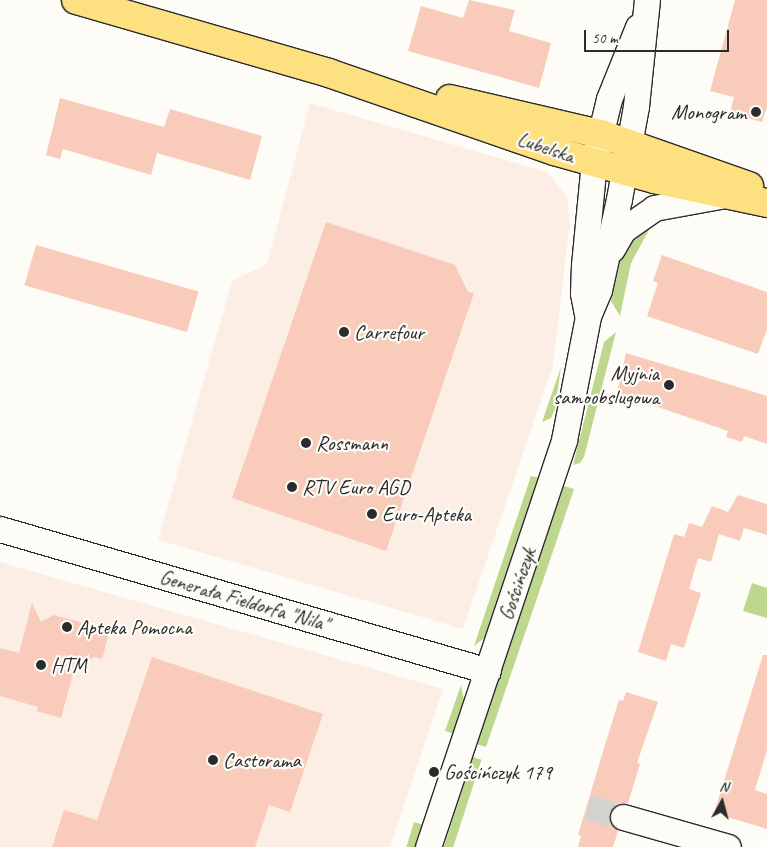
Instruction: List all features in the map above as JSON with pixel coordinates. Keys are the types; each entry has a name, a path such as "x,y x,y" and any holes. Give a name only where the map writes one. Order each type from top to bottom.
{"main road":[{"name":"Lubelska","path":"76,0 329,73 554,151 726,195 767,203"},
{"name":"Lubelska","path":"329,73 601,134 767,192"}],"street":[{"name":"Gościńczyk","path":"588,316 583,293 584,265 594,162 609,99 647,2"},
{"name":"Gościńczyk","path":"428,847 560,457 579,377 588,316 608,258 644,52 647,2"},
{"name":"Gościńczyk","path":"608,258 623,230 654,208 726,195"},
{"name":"Generała Fieldorfa \"Nila\"","path":"0,529 488,671"},
{"path":"623,817 728,847"}],"shaded area":[{"path":"310,103 547,172 567,196 570,221 553,365 463,629 158,540 232,281 267,264"},
{"path":"0,562 443,689 390,847 0,847"}],"green space":[{"path":"650,220 650,228 631,263 620,316 611,301 620,261 627,244"},
{"path":"616,332 584,457 580,463 573,465 604,342"},
{"path":"561,367 555,409 551,418 542,422"},
{"path":"531,476 541,478 486,637 474,646"},
{"path":"564,486 574,489 547,569 486,747 476,744"},
{"path":"752,583 767,588 767,618 743,611"},
{"path":"461,685 465,705 455,734 445,731"},
{"path":"473,757 482,760 453,847 444,847"},
{"path":"414,822 424,825 417,847 406,847"}],"building":[{"path":"469,0 515,10 509,31 551,43 539,88 408,51 421,6 463,18"},
{"path":"735,0 767,0 767,107 762,122 730,113 734,97 710,91"},
{"path":"60,98 164,127 170,109 262,136 250,180 157,153 151,175 63,149 60,159 46,155"},
{"path":"326,222 455,265 468,292 474,293 386,551 232,498"},
{"path":"36,245 198,292 187,332 24,285"},
{"path":"662,255 767,292 767,329 758,354 647,316 658,283 653,281"},
{"path":"626,353 767,396 767,444 744,436 742,442 726,437 728,431 617,393"},
{"path":"738,495 767,504 767,535 744,528 740,541 719,534 711,562 698,558 689,589 701,593 684,648 671,644 666,661 638,652 674,534 684,537 689,523 702,527 712,506 728,512"},
{"name":"HTM","path":"32,603 41,622 54,615 110,630 102,659 95,657 74,670 61,718 37,711 38,707 0,696 0,648 19,653"},
{"path":"763,655 767,655 767,750 755,790 767,794 767,829 724,816 724,813 715,810"},
{"name":"Castorama","path":"152,657 323,714 290,812 269,805 255,847 52,847 64,810 97,820"},
{"path":"626,692 658,702 637,763 640,764 628,803 619,803 609,813 609,821 618,831 613,847 578,847 581,836 578,835 604,748 619,700 623,701"}],"tunnel":[{"path":"588,807 623,817"}],"place":[{"name":"Monogram","path":"756,112"},
{"name":"Carrefour","path":"344,332"},
{"name":"Myjnia samoobslugowa","path":"669,385"},
{"name":"Rossmann","path":"306,443"},
{"name":"RTV Euro AGD","path":"292,487"},
{"name":"Euro-Apteka","path":"372,514"},
{"name":"Apteka Pomocna","path":"67,627"},
{"name":"HTM","path":"41,665"},
{"name":"Castorama","path":"213,760"},
{"name":"Gościńczyk 179","path":"434,772"}]}
